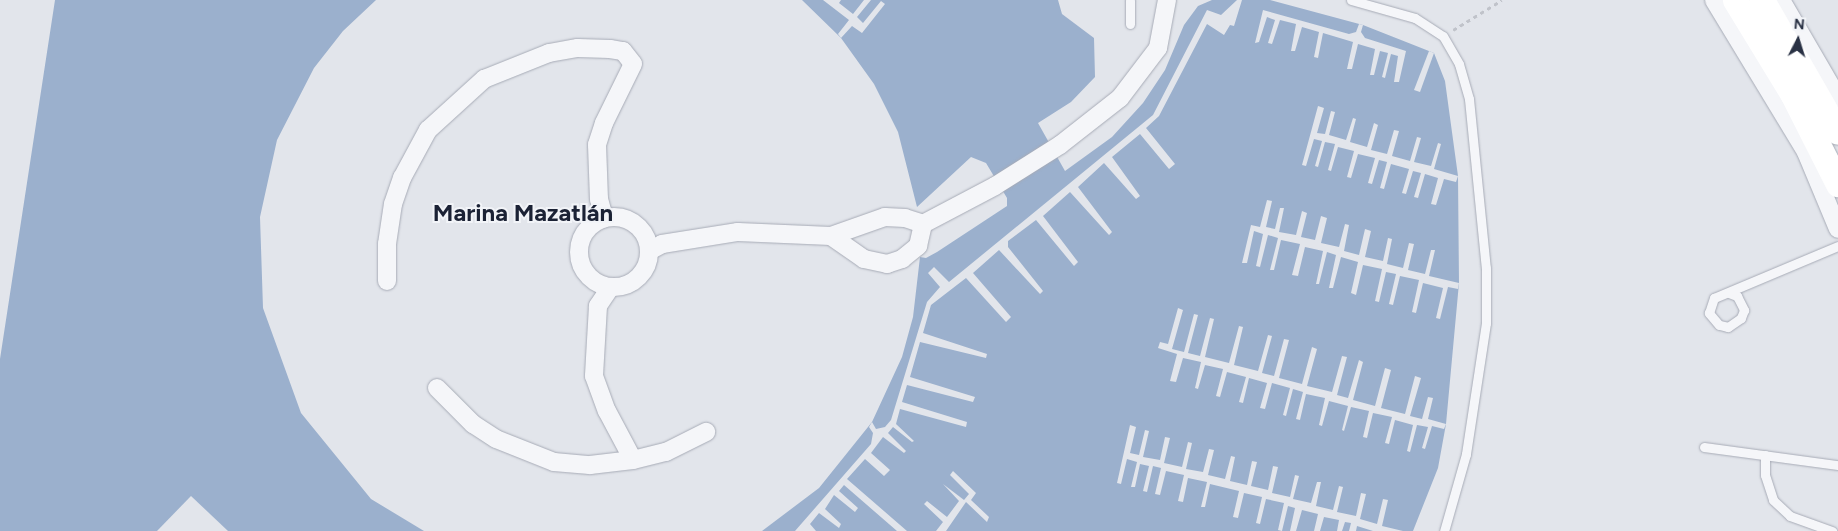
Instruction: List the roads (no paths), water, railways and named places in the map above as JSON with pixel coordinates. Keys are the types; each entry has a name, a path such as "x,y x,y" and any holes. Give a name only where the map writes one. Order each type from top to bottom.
{"main road":[{"path":"1734,0 1793,95 1838,184"},
{"path":"1762,0 1838,132"}],"street":[{"path":"649,251 662,244 738,232 831,236 885,218 905,218 923,224 995,186 1060,145 1120,98 1151,62 1163,36 1168,0"},
{"path":"1714,0 1806,152 1838,229"},
{"path":"1781,0 1838,98"},
{"path":"387,281 388,232 402,178 428,130 454,103 484,80 549,53 578,48 610,49 623,51 630,57 632,70 604,123 597,145 598,199 604,218"},
{"path":"610,288 587,275 579,258 586,231 604,218 620,218 637,226 648,242 648,262 635,280 610,288 598,306 594,376 607,411 633,460"},
{"path":"831,236 864,259 887,264 902,259 918,246 923,224"},
{"path":"437,388 473,424 496,439 554,462 590,465 633,460 666,452 706,432"}],"lane":[{"path":"1130,0 1130,24"},
{"path":"1351,0 1415,18 1443,36 1459,64 1469,99 1486,268 1486,323 1477,400 1466,454 1444,531"},
{"path":"1729,293 1737,286 1838,246"},
{"path":"1704,447 1838,465"},
{"path":"1765,455 1765,475 1773,500 1790,516 1832,531"}],"water":[{"path":"55,0 376,0 343,31 314,68 277,140 260,217 263,308 301,413 371,499 424,531 0,531 0,359"},
{"path":"802,0 1058,0 1062,14 1094,38 1095,77 1071,102 1038,123 1065,171 1112,137 1143,103 1165,70 1184,25 1198,6 1212,0 1270,0 1363,25 1434,53 1445,81 1458,176 1459,283 1446,424 1438,468 1413,531 762,531 819,488 872,422 902,357 913,317 920,257 926,258 937,252 1007,206 1007,198 986,163 971,157 917,207 898,132 874,84 841,38"}],"district":[{"name":"Marina Mazatlán","path":"523,213"}]}
